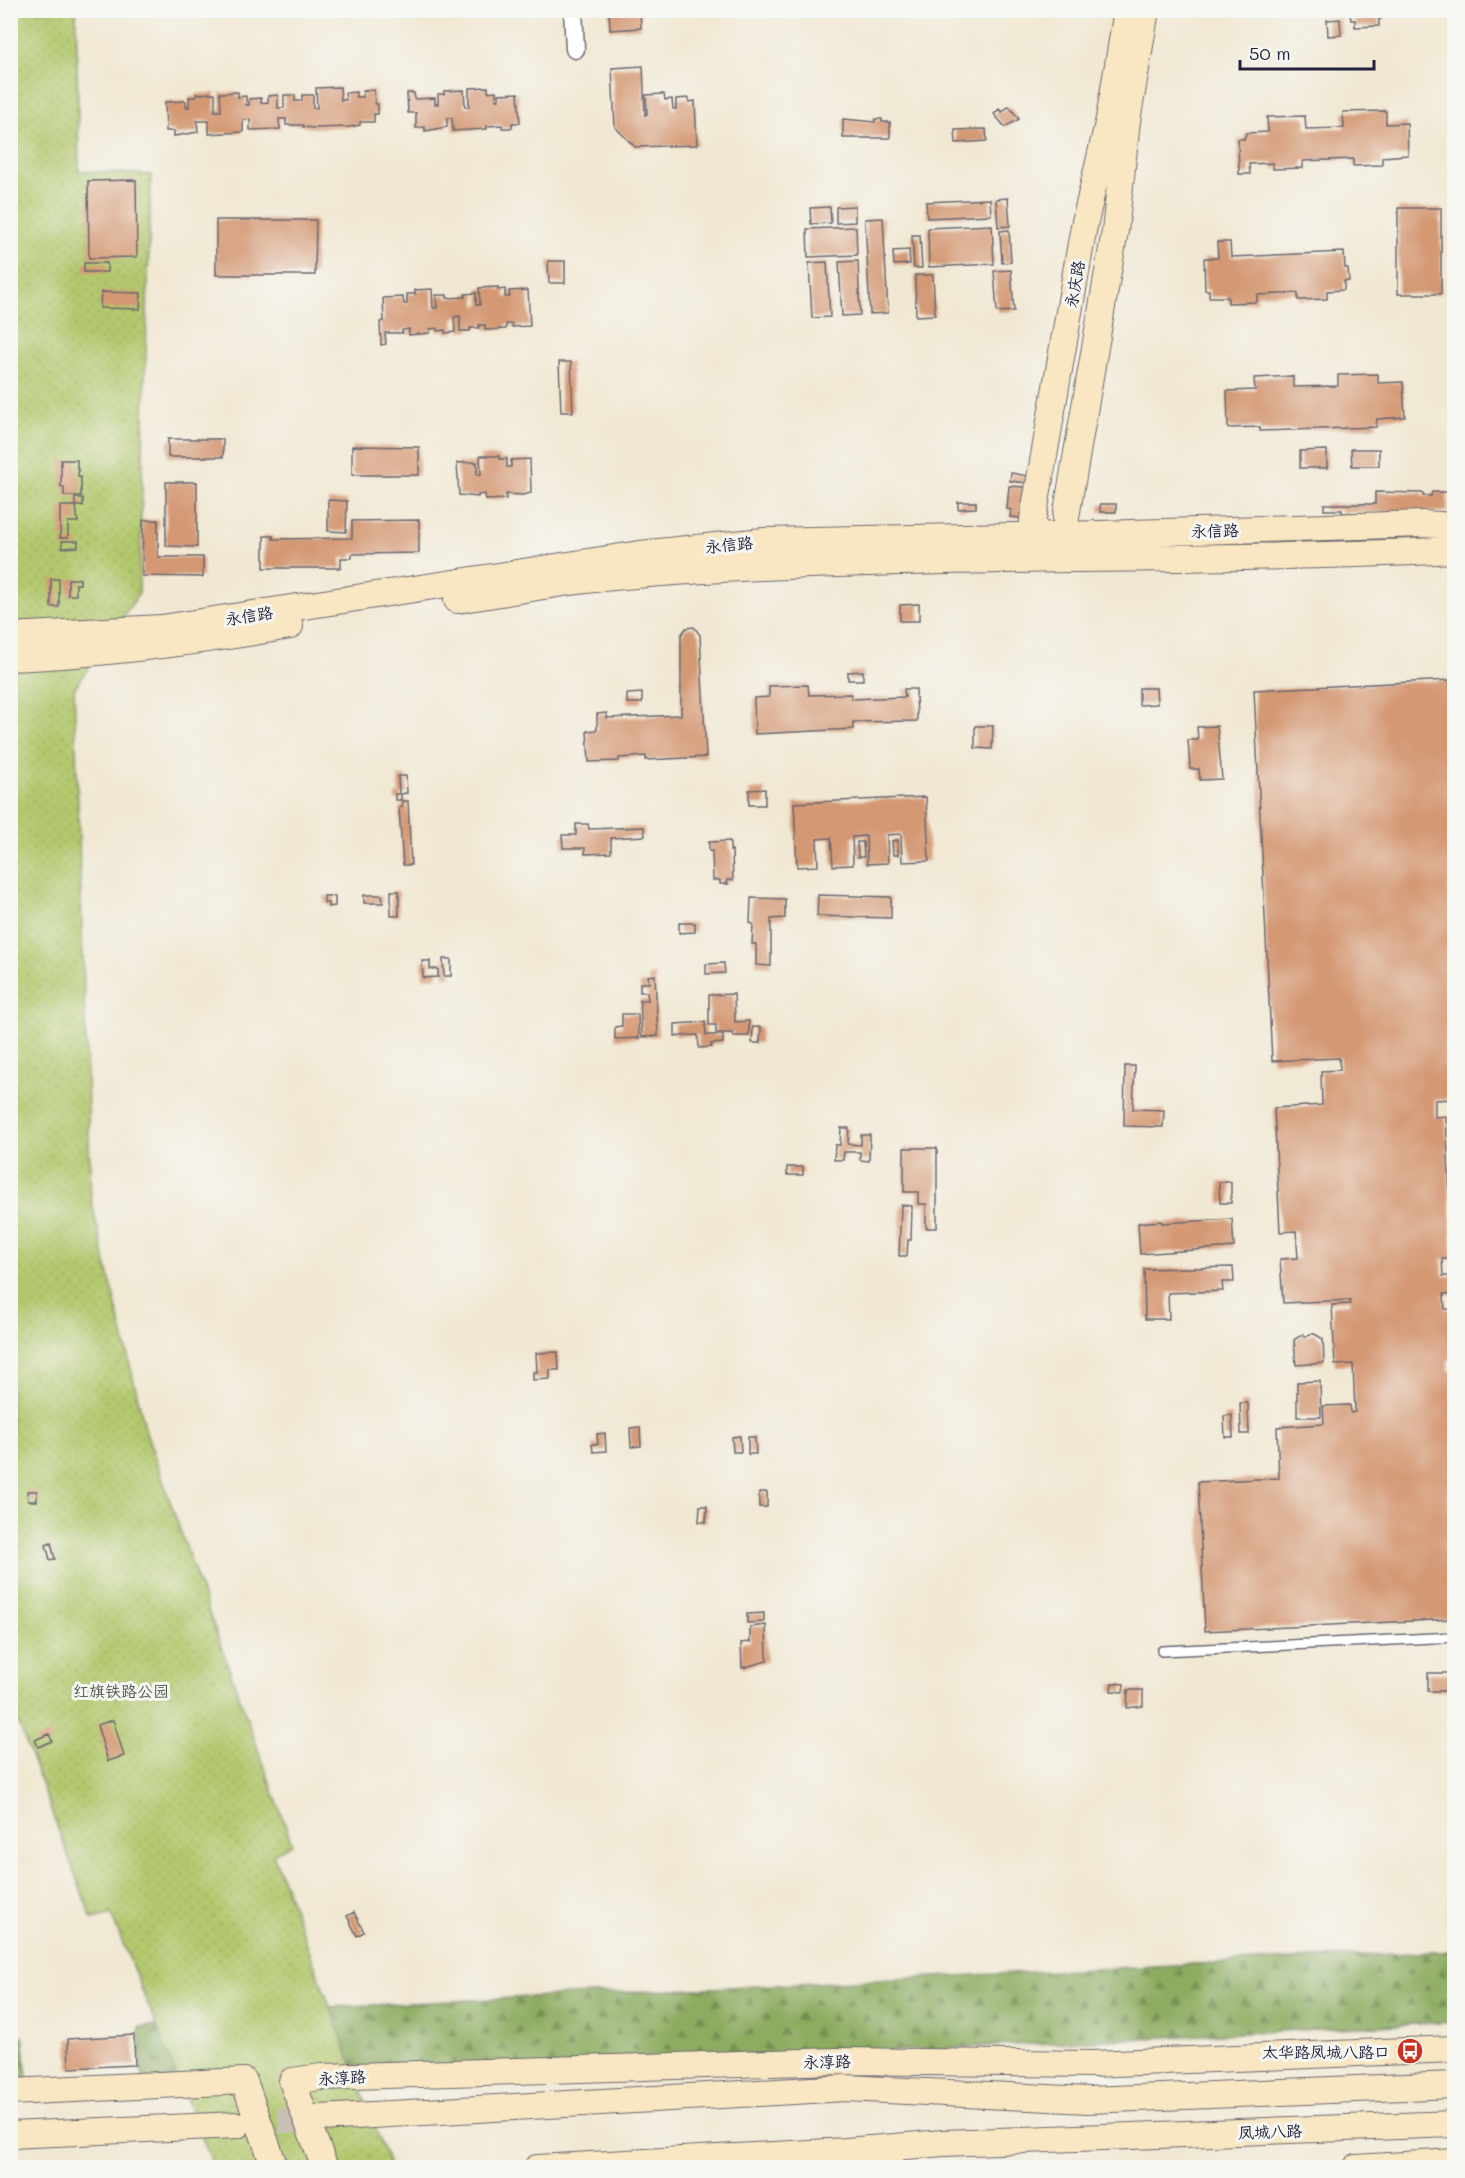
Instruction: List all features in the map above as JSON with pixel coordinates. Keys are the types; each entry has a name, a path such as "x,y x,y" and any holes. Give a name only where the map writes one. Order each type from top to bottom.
{"street":[{"path":"573,10 575,49"},
{"name":"永庆路","path":"1034,548 1033,519 1084,226 1109,119 1127,10"},
{"name":"永庆路","path":"1065,547 1066,517 1115,231 1127,121 1146,10"},
{"name":"永信路","path":"10,658 110,652 205,640 633,575 1424,524 1455,526"},
{"name":"永信路","path":"10,636 162,628 640,554 722,544 764,541 1034,548"},
{"name":"永信路","path":"1065,547 1350,555 1455,550"},
{"name":"永淳路","path":"325,2168 292,2082 321,2077 838,2061 1092,2064 1455,2049"},
{"path":"846,2088 940,2073 1092,2064"},
{"path":"10,2092 244,2081 275,2168"},
{"name":"永淳路","path":"320,2118 846,2088 1088,2100 1455,2085"},
{"name":"凤城八路","path":"846,2151 943,2143 1455,2124"},
{"path":"10,2135 237,2125"},
{"path":"537,2168 846,2151 892,2168"},
{"path":"1356,2168 1455,2162"}],"lane":[{"path":"1162,1651 1455,1637"}],"green space":[{"name":"红旗铁路公园","path":"76,10 79,171 151,175 139,593 74,689 91,1200 146,1432 292,1844 273,1854 390,2167 214,2167 111,1914 92,1919 11,1703 10,11"},
{"path":"1454,1951 1454,2022 280,2083 253,2011"},
{"path":"232,2022 257,2088 143,2091 139,2027"},
{"path":"23,2036 29,2096 11,2097 10,2037"}],"building":[{"path":"609,10 640,10 641,28 610,30"},
{"path":"1319,10 1381,10 1381,19 1379,19 1379,26 1355,27 1355,20 1351,20 1350,14 1319,15"},
{"path":"1340,19 1341,35 1328,36 1327,20"},
{"path":"643,66 645,115 647,114 646,95 664,94 665,100 672,99 673,109 676,109 676,99 689,98 689,102 695,101 697,145 635,147 615,127 612,68"},
{"path":"340,87 341,100 346,100 345,93 356,92 356,97 363,97 363,91 374,90 378,114 374,114 374,122 360,122 360,125 349,127 314,128 303,127 303,125 286,125 286,119 279,119 280,129 250,130 250,119 243,120 243,132 209,134 209,121 197,121 198,132 174,136 174,131 166,131 165,102 186,101 186,107 189,107 189,97 196,97 196,94 215,93 215,111 221,111 220,93 238,92 238,97 246,96 246,105 249,105 249,99 261,98 261,103 268,102 268,96 278,95 278,108 284,108 284,95 295,95 295,101 302,101 302,95 313,95 313,108 317,108 316,88"},
{"path":"488,87 488,92 496,91 496,100 499,100 499,94 518,93 520,123 512,123 512,128 502,128 502,125 487,126 487,129 453,131 452,118 447,118 447,127 425,131 425,127 416,128 416,113 408,113 407,93 414,93 415,99 435,98 435,104 438,104 438,94 444,94 444,91 464,90 465,107 469,107 469,88"},
{"path":"1009,106 1019,119 1005,127 994,114 999,109 1002,112"},
{"path":"1386,111 1386,124 1407,123 1408,155 1382,157 1382,165 1353,166 1353,159 1303,161 1303,168 1273,169 1273,163 1249,164 1250,174 1239,174 1238,139 1244,139 1246,133 1268,132 1267,117 1305,116 1306,129 1344,128 1343,112"},
{"path":"843,119 875,122 875,119 882,119 882,122 890,122 890,138 843,138"},
{"path":"986,129 987,141 956,143 955,130"},
{"path":"136,180 137,257 89,258 88,181"},
{"path":"1008,198 1010,226 998,227 996,199"},
{"path":"990,199 991,215 927,218 926,202"},
{"path":"855,206 855,222 836,223 836,207"},
{"path":"830,207 831,223 811,224 810,208"},
{"path":"1398,208 1441,208 1441,294 1398,294"},
{"path":"883,218 888,313 870,314 865,219"},
{"path":"216,220 316,220 315,275 216,275"},
{"path":"992,225 994,264 929,267 928,228"},
{"path":"856,227 857,255 808,257 807,229"},
{"path":"1009,230 1011,262 1002,263 1000,231"},
{"path":"912,235 920,235 922,268 914,268"},
{"path":"1217,242 1230,242 1231,257 1344,252 1349,281 1344,281 1344,290 1327,291 1327,299 1298,300 1298,293 1257,295 1257,302 1228,303 1228,297 1209,297 1209,290 1205,290 1204,258 1218,258"},
{"path":"909,250 910,264 894,265 893,251"},
{"path":"548,261 565,261 565,283 549,283"},
{"path":"858,261 860,315 842,316 839,262"},
{"path":"827,262 830,317 812,318 809,263"},
{"path":"84,263 107,263 107,272 84,272"},
{"path":"1011,270 1014,311 997,312 994,271"},
{"path":"915,275 933,275 935,315 916,316"},
{"path":"498,287 498,290 505,289 505,297 510,297 509,291 528,290 530,326 512,327 512,324 506,324 506,329 485,330 485,325 479,325 479,328 470,328 470,331 460,331 460,316 454,317 455,332 445,333 445,330 437,331 437,328 430,329 430,333 409,335 409,329 402,330 403,333 385,333 386,344 381,345 380,322 384,321 383,298 403,297 404,304 407,304 407,294 415,294 415,290 432,289 433,308 437,308 436,295 447,295 447,298 465,297 465,294 476,293 476,305 480,305 479,288"},
{"path":"101,292 141,293 140,309 100,308"},
{"path":"559,362 571,362 573,412 561,412"},
{"path":"1378,374 1378,383 1403,382 1405,417 1377,419 1376,427 1260,431 1260,427 1228,428 1227,391 1255,390 1254,378 1293,376 1293,387 1338,386 1338,375"},
{"path":"168,439 223,439 223,457 168,457"},
{"path":"352,446 419,447 419,475 352,475"},
{"path":"1351,449 1379,449 1379,466 1352,466"},
{"path":"1327,450 1327,468 1300,468 1300,451"},
{"path":"480,456 499,456 500,459 507,459 507,467 511,467 511,460 530,459 531,493 506,494 506,499 486,500 485,494 478,495 478,497 459,495 457,463 477,462 477,474 481,475"},
{"path":"61,460 77,460 78,477 81,477 81,496 64,496 64,487 61,487"},
{"path":"1011,473 1028,476 1027,483 1010,481"},
{"path":"166,482 197,482 197,547 166,546"},
{"path":"1009,486 1026,487 1022,518 1010,517 1011,510 1007,509"},
{"path":"1375,492 1423,493 1423,496 1431,496 1432,492 1448,492 1447,512 1342,513 1342,510 1324,510 1324,504 1375,504"},
{"path":"75,498 83,498 83,506 76,506 78,522 68,522 68,538 60,538 60,506 75,506"},
{"path":"328,500 347,501 346,532 328,531"},
{"path":"958,502 976,502 976,508 958,509"},
{"path":"1100,504 1116,504 1116,512 1100,512"},
{"path":"143,520 158,520 158,557 203,557 203,577 142,576"},
{"path":"419,520 419,553 352,554 352,558 341,558 341,568 264,568 264,536 273,536 273,539 352,538 352,521"},
{"path":"62,541 78,541 78,547 62,548"},
{"path":"51,579 59,579 59,607 51,607"},
{"path":"68,579 80,579 80,584 76,584 76,595 68,595"},
{"path":"919,604 919,621 900,621 900,605"},
{"path":"694,627 700,635 706,757 646,760 646,756 619,758 619,761 589,762 587,731 597,730 597,714 607,713 607,718 681,715 681,635 686,628"},
{"path":"863,671 863,680 848,680 848,672"},
{"path":"1450,680 1454,731 1454,1099 1435,1100 1435,1117 1446,1116 1453,1259 1442,1259 1443,1276 1454,1276 1454,1294 1444,1294 1445,1309 1454,1309 1454,1359 1448,1360 1448,1371 1454,1371 1454,1619 1205,1631 1198,1482 1279,1478 1277,1427 1324,1424 1323,1406 1350,1405 1351,1413 1355,1412 1353,1364 1335,1365 1332,1305 1350,1304 1350,1300 1283,1303 1280,1259 1298,1258 1296,1231 1280,1232 1274,1108 1322,1105 1321,1071 1340,1070 1339,1058 1272,1061 1254,690"},
{"path":"808,685 809,695 851,694 851,699 905,697 904,689 916,689 917,721 853,722 853,729 755,734 754,698 769,697 769,686"},
{"path":"1139,688 1156,688 1157,704 1139,705"},
{"path":"642,693 642,703 627,703 627,694"},
{"path":"975,726 993,726 992,749 975,748"},
{"path":"1217,726 1222,779 1200,780 1199,769 1190,769 1188,740 1198,740 1197,727"},
{"path":"398,776 406,776 407,793 401,794 401,800 395,800 395,794 399,794"},
{"path":"765,789 765,805 749,805 749,790"},
{"path":"926,797 929,861 902,862 901,834 887,835 888,863 867,864 866,836 852,837 853,865 833,866 831,838 817,839 818,866 797,867 794,803"},
{"path":"402,801 408,801 411,865 403,865 399,808 402,807"},
{"path":"576,824 588,824 589,829 644,827 645,836 611,838 611,853 585,854 585,848 563,848 562,835 576,835"},
{"path":"898,840 898,855 893,855 892,841"},
{"path":"730,841 733,880 727,880 728,884 720,884 720,880 713,880 712,851 709,851 709,842"},
{"path":"857,842 863,842 864,857 858,857"},
{"path":"391,891 399,891 399,916 391,916"},
{"path":"364,895 382,895 383,903 364,903"},
{"path":"818,895 891,897 891,918 817,916"},
{"path":"324,896 335,896 335,906 328,907 328,903 324,903"},
{"path":"751,898 785,899 785,918 771,919 771,966 756,965 756,944 752,944 753,924 750,923"},
{"path":"679,923 695,923 695,932 679,933"},
{"path":"443,959 451,959 451,976 444,976"},
{"path":"422,961 430,961 430,969 438,969 438,977 423,978"},
{"path":"724,963 725,973 706,974 706,964"},
{"path":"655,975 658,1036 642,1037 640,1000 648,1000 647,992 640,992 640,983 649,983 648,976"},
{"path":"734,994 735,1022 749,1021 749,1036 716,1033 716,1025 709,1025 709,995"},
{"path":"622,1014 638,1014 639,1038 615,1039 615,1027 622,1026"},
{"path":"705,1022 706,1035 723,1035 723,1043 699,1048 698,1035 675,1036 675,1024"},
{"path":"753,1027 761,1027 760,1043 752,1043"},
{"path":"1125,1066 1135,1066 1133,1109 1164,1110 1163,1127 1124,1126"},
{"path":"841,1128 849,1128 848,1144 861,1145 861,1135 870,1135 869,1161 860,1160 860,1152 844,1152 843,1160 834,1160 835,1145 840,1145"},
{"path":"904,1148 937,1148 937,1228 926,1228 926,1204 918,1204 918,1192 904,1192"},
{"path":"787,1167 803,1167 803,1175 787,1175"},
{"path":"1219,1182 1231,1182 1231,1203 1220,1203"},
{"path":"901,1205 912,1206 911,1240 908,1240 907,1256 899,1256"},
{"path":"1232,1219 1234,1247 1140,1254 1138,1223"},
{"path":"1233,1267 1234,1282 1222,1282 1223,1291 1168,1293 1169,1319 1145,1319 1144,1269"},
{"path":"1313,1333 1323,1339 1324,1363 1296,1365 1294,1340 1303,1334 1306,1337"},
{"path":"558,1352 559,1370 550,1370 550,1379 533,1380 533,1372 537,1372 536,1353"},
{"path":"1320,1381 1321,1417 1297,1417 1297,1382"},
{"path":"1240,1403 1248,1403 1249,1434 1241,1434"},
{"path":"1232,1415 1233,1437 1225,1437 1224,1416"},
{"path":"640,1427 641,1446 631,1447 630,1428"},
{"path":"605,1433 606,1451 593,1452 592,1444 598,1444 597,1434"},
{"path":"740,1436 741,1452 733,1452 732,1437"},
{"path":"748,1437 755,1437 756,1454 748,1454"},
{"path":"27,1491 37,1491 37,1501 28,1501"},
{"path":"759,1492 767,1492 767,1507 759,1507"},
{"path":"700,1506 707,1506 706,1522 699,1522"},
{"path":"51,1543 55,1559 50,1560 46,1545"},
{"path":"764,1613 764,1622 747,1623 747,1614"},
{"path":"766,1625 767,1661 742,1668 741,1643 750,1642 750,1627"},
{"path":"1428,1673 1454,1673 1454,1691 1428,1691"},
{"path":"1112,1683 1124,1684 1123,1692 1111,1691"},
{"path":"1128,1690 1143,1690 1143,1706 1127,1708"},
{"path":"113,1720 124,1756 108,1761 97,1725"},
{"path":"49,1734 52,1741 38,1747 35,1740"},
{"path":"354,1912 364,1932 357,1936 347,1916"},
{"path":"134,2035 135,2065 69,2068 68,2039"}],"tunnel":[{"path":"239,2124 320,2118"}],"place":[{"name":"太华路凤城八路口","path":"1410,2051"}]}
